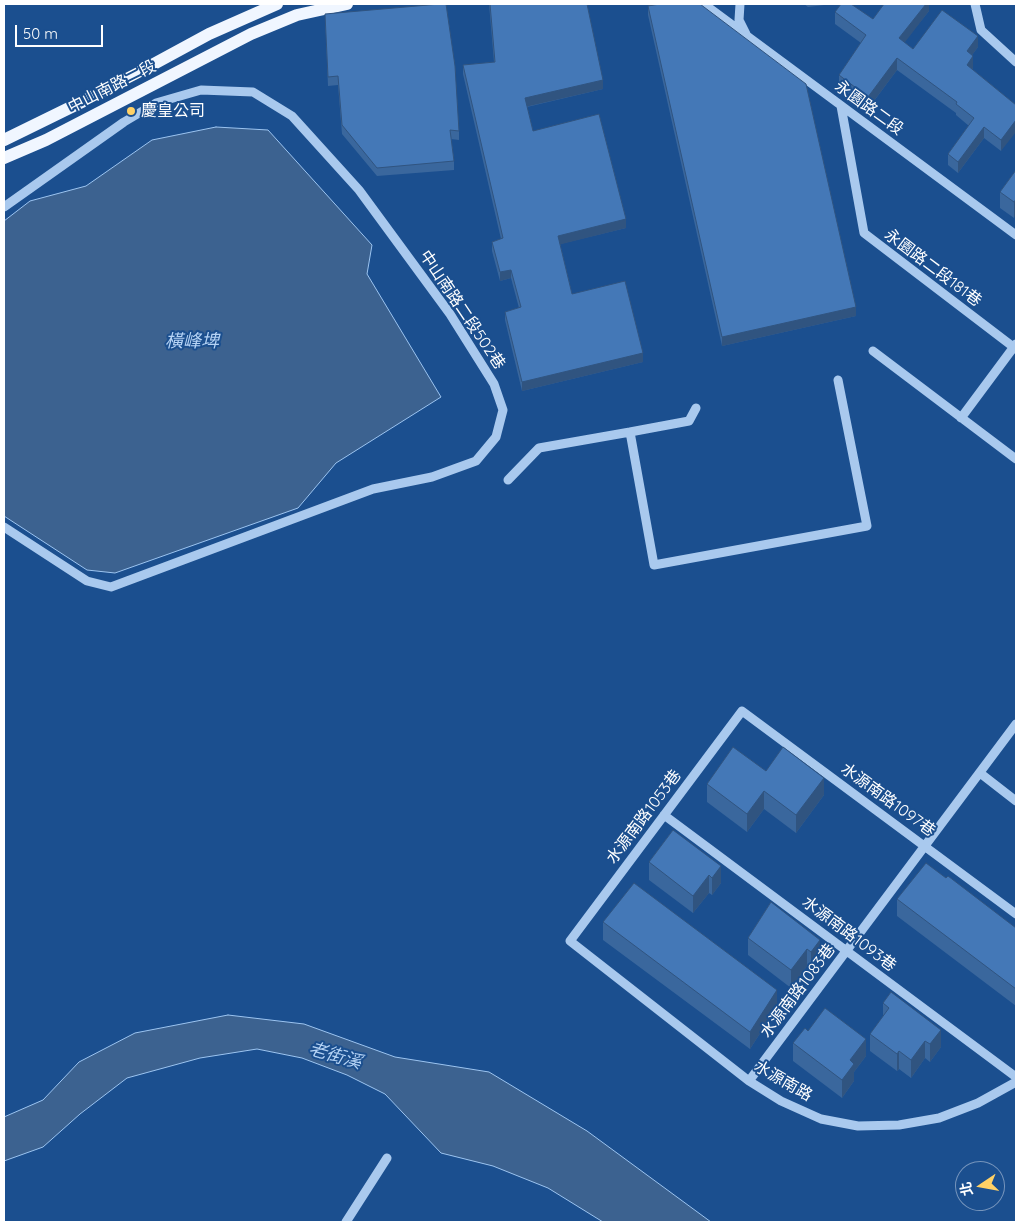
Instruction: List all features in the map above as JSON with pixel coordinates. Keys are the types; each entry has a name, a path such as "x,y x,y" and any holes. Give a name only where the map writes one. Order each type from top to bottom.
{"main road":[{"name":"中山南路二段","path":"4,140 96,95 209,34 277,4"},
{"name":"中山南路二段","path":"4,158 46,140 252,34 298,15 347,4"}],"street":[{"name":"永園路二段","path":"704,4 1016,235"},
{"path":"740,4 739,20 748,36"},
{"path":"975,4 981,30 1016,62"},
{"name":"中山南路二段502巷","path":"4,207 124,122 156,103 200,90 253,92 292,116 359,190 450,314 494,384 503,410 496,437 476,461 432,477 373,490 111,586 87,581 4,527"},
{"name":"永園路二段181巷","path":"841,106 864,233 1015,347"},
{"path":"961,418 1015,347"},
{"path":"872,351 1016,459"},
{"path":"630,432 654,565 866,526 838,380"},
{"path":"508,480 539,448 689,421 696,408"},
{"name":"水源南路1053巷","path":"570,941 742,711"},
{"name":"水源南路1097巷","path":"742,711 1016,914"},
{"name":"水源南路1083巷","path":"749,1082 1016,724"},
{"path":"980,773 1016,801"},
{"name":"水源南路1093巷","path":"664,815 1016,1077"},
{"name":"水源南路","path":"570,941 749,1082 781,1101 821,1119 858,1126 899,1126 939,1118 978,1103 1016,1082"},
{"path":"346,1222 387,1158"}],"water":[{"name":"橫峰埤","path":"216,127 268,130 372,245 367,274 441,397 336,463 298,508 115,573 87,570 4,516 4,221 30,201 86,186 152,140"},
{"name":"老街溪","path":"228,1015 304,1024 395,1057 489,1072 587,1131 711,1222 603,1222 548,1188 493,1166 441,1153 385,1094 347,1075 302,1058 257,1049 200,1058 127,1078 80,1114 43,1147 4,1161 4,1117 43,1100 79,1062 135,1033"}],"building":[{"path":"446,4 455,66 459,131 450,130 454,161 377,168 342,125 338,76 328,77 325,14"},
{"path":"490,4 587,4 603,80 525,98 533,131 599,114 626,219 558,236 572,294 625,281 643,353 522,382 505,312 521,307 511,270 500,272 492,242 503,238 463,65 495,62"},
{"path":"660,4 700,4 806,84 856,307 722,337 648,6"},
{"path":"841,4 851,4 873,19 884,4 926,4 899,38 913,49 942,10 978,36 967,51 973,56 967,65 1016,105 1016,120 1001,140 984,127 958,162 948,154 974,118 956,104 957,102 897,58 868,97 839,75 866,35 835,12"},
{"path":"1016,170 1016,199 1014,202 1000,192"},
{"path":"733,747 766,771 783,747 824,778 796,815 764,791 747,814 707,784"},
{"path":"673,830 721,866 712,878 709,875 693,896 649,862"},
{"path":"926,863 946,878 948,876 1016,928 1016,989 897,899"},
{"path":"634,883 777,990 750,1032 603,922"},
{"path":"771,902 820,940 811,952 807,949 791,970 748,938"},
{"path":"891,992 941,1030 930,1044 925,1041 911,1060 899,1051 897,1054 870,1034 889,1008 883,1003"},
{"path":"825,1008 866,1039 850,1060 854,1064 842,1080 793,1043 805,1028 808,1031"}],"place":[{"name":"慶皇公司","path":"131,111"}]}
